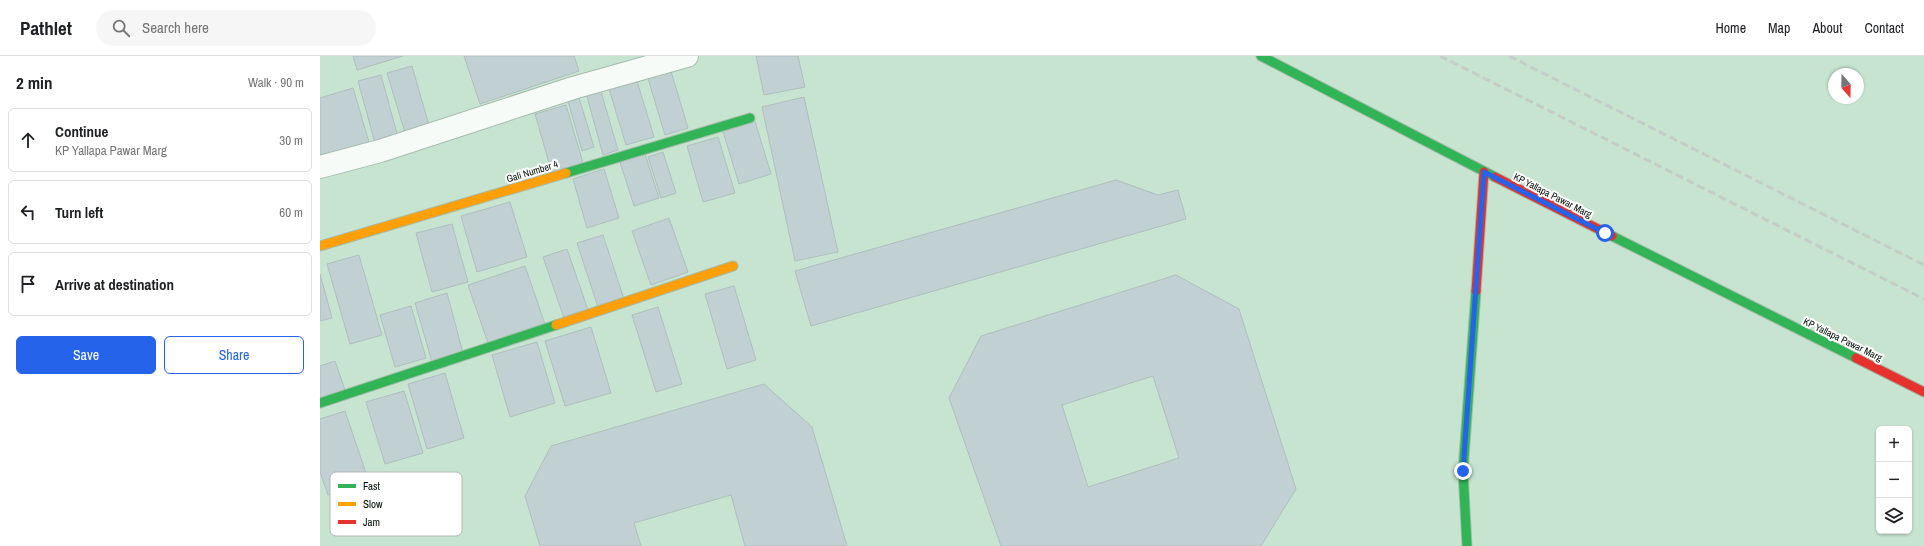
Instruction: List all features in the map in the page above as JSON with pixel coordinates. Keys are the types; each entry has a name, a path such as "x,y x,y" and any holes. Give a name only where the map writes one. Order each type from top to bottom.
{"street":[{"path":"320,167 380,151 573,88 687,56"},
{"name":"KP Yallapa Pawar Marg","path":"1261,56 1288,62 1302,79 1484,172 1924,392"},
{"name":"Gali Number 4","path":"320,246 750,118"},
{"path":"1467,546 1463,471 1484,172"},
{"path":"320,403 733,266"}],"building":[{"path":"353,56 403,56 357,70"},
{"path":"464,56 574,56 579,71 480,104"},
{"path":"756,56 798,56 805,87 764,95"},
{"path":"412,66 430,129 406,136 387,73"},
{"path":"670,68 688,128 665,135 647,75"},
{"path":"381,75 399,141 376,147 358,81"},
{"path":"637,81 654,137 626,145 609,89"},
{"path":"599,85 618,150 603,155 585,89"},
{"path":"353,88 369,142 320,156 320,98"},
{"path":"577,91 594,147 582,151 566,94"},
{"path":"804,97 838,252 795,261 762,107"},
{"path":"566,105 583,163 552,173 535,114"},
{"path":"754,118 771,174 739,184 722,128"},
{"path":"718,137 735,193 703,202 687,146"},
{"path":"644,151 659,198 634,206 619,159"},
{"path":"663,152 676,193 661,198 648,157"},
{"path":"604,169 619,218 587,228 573,179"},
{"path":"1116,180 1158,195 1178,190 1186,219 811,326 795,271"},
{"path":"510,202 527,257 477,272 461,216"},
{"path":"669,218 688,272 651,285 632,231"},
{"path":"452,224 468,282 432,292 416,233"},
{"path":"603,235 625,302 599,310 577,243"},
{"path":"567,249 588,310 564,318 543,257"},
{"path":"359,255 382,335 350,344 327,264"},
{"path":"525,266 545,324 488,343 468,285"},
{"path":"320,274 332,318 320,321"},
{"path":"1176,275 1239,309 1296,489 1261,546 1001,546 949,398 981,336","holes":["1153,376 1179,458 1088,487 1062,405"]},
{"path":"734,286 756,360 727,369 705,294"},
{"path":"447,293 463,353 432,362 415,303"},
{"path":"411,306 426,358 395,367 380,315"},
{"path":"658,307 682,384 656,392 632,315"},
{"path":"591,327 611,393 565,406 545,341"},
{"path":"537,342 555,403 510,417 492,355"},
{"path":"335,361 345,390 320,398 320,366"},
{"path":"445,373 464,438 427,449 408,384"},
{"path":"764,384 812,427 847,546 745,546 731,495 634,523 641,546 540,546 525,496 551,446"},
{"path":"404,391 423,453 385,464 366,402"},
{"path":"345,411 366,472 330,472 330,494 328,495 320,472 320,419"}],"railway":[{"path":"1440,56 1924,299"},
{"path":"1509,56 1924,265"}],"traffic: fast":[{"path":"1261,56 1495,177"},
{"path":"566,173 750,118"},
{"path":"1612,236 1856,358"},
{"path":"1467,546 1463,471 1476,291"},
{"path":"320,403 556,325"}],"traffic: slow":[{"path":"320,246 566,173"},
{"path":"556,325 733,266"}],"traffic: jam":[{"path":"1476,291 1484,172"},
{"path":"1495,177 1612,236"},
{"path":"1856,358 1924,392"}],"route":[{"path":"1463,471 1484,172 1605,233"}]}
